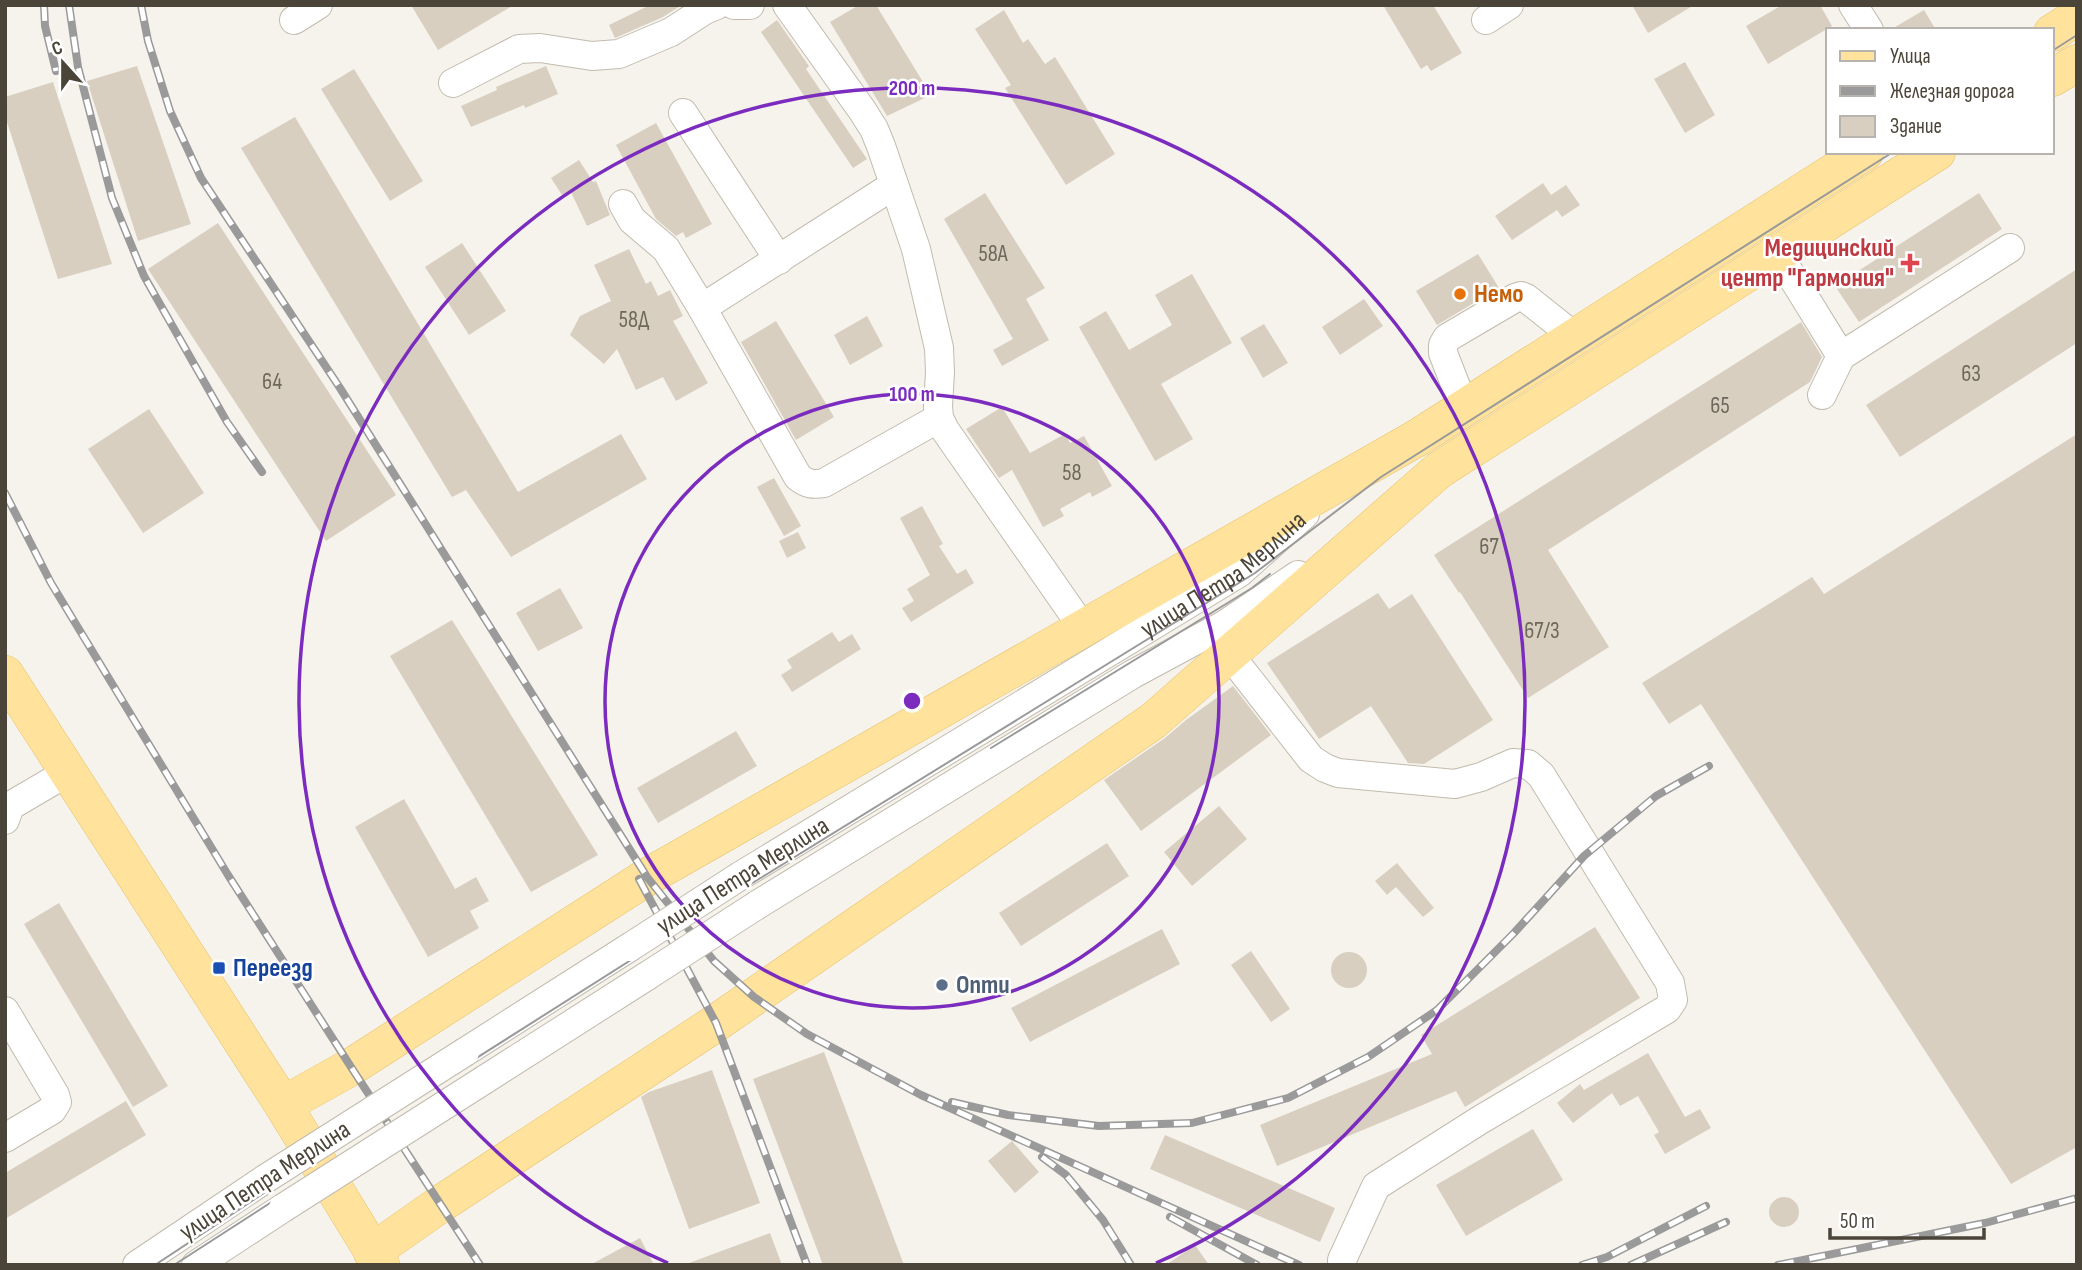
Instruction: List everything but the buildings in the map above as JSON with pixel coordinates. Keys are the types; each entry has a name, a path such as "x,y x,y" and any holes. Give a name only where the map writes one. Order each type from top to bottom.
{"main road":[{"path":"2054,32 2077,17"},
{"path":"2054,77 2077,63"},
{"name":"улица Петра Мерлина","path":"283,1105 351,1067 647,877 1417,438 1862,154"},
{"name":"улица Петра Мерлина","path":"377,1258 439,1205 716,1023 1153,721 1439,470 1934,154"},
{"path":"5,674 283,1105 377,1258"}],"street":[{"path":"294,20 318,5"},
{"path":"734,5 750,5"},
{"path":"787,5 874,129 916,249 939,348 940,418 1083,628"},
{"path":"1853,5 1868,28"},
{"path":"453,83 519,49 540,48 593,56 619,54 671,32 703,8"},
{"path":"683,113 779,260"},
{"path":"702,308 894,185"},
{"path":"623,204 632,220 666,249 798,477 805,482 813,485 824,483 940,418"},
{"path":"1822,395 1841,356 2010,248"},
{"path":"1778,254 1841,356"},
{"path":"1464,407 1443,353 1447,338 1521,296 1575,337"},
{"path":"1417,438 1439,470"},
{"name":"улица Петра Мерлина","path":"136,1265 265,1179 740,876 1239,573 1343,480"},
{"name":"улица Петра Мерлина","path":"196,1265 757,905 1133,674 1224,625 1390,513"},
{"path":"1229,654 1311,759 1338,773 1455,784 1481,778 1513,763 1528,764 1541,775 1670,984 1672,992 1673,1000 1667,1009 1480,1120 1376,1186 1342,1265"},
{"path":"7,808 68,772"},
{"path":"5,1011 57,1102 52,1110 5,1138"}],"tram line":[{"path":"2054,50 2077,35"},
{"path":"155,1265 746,887 1255,573 1381,477 1890,154"},
{"path":"991,748 1252,588 1270,574"},
{"path":"174,1265 374,1136"}],"railway":[{"path":"44,5 45,26 56,71"},
{"path":"69,5 78,67 112,198 144,276 227,422 262,472"},
{"path":"141,5 148,41 170,111 201,178 340,388 647,877 714,961 754,997 807,1034 921,1095 1299,1265"},
{"path":"5,493 51,583 228,875 480,1265"},
{"path":"952,1102 1008,1115 1099,1126 1192,1123 1288,1098 1368,1057 1437,1010 1514,933 1584,856 1656,796 1709,766"},
{"path":"639,879 716,1023 807,1265"},
{"path":"1042,1157 1066,1175 1103,1220 1131,1265"},
{"path":"1778,1265 1985,1223 2077,1198"},
{"path":"1582,1265 1607,1257 1706,1206"},
{"path":"1170,1217 1257,1265"},
{"path":"1631,1265 1726,1222"}],"place":[{"name":"Медицинский центр \"Гармония\"","path":"1910,263"},
{"name":"Немо","path":"1460,294"},
{"name":"Переезд","path":"219,968"},
{"name":"Опти","path":"942,985"}]}
